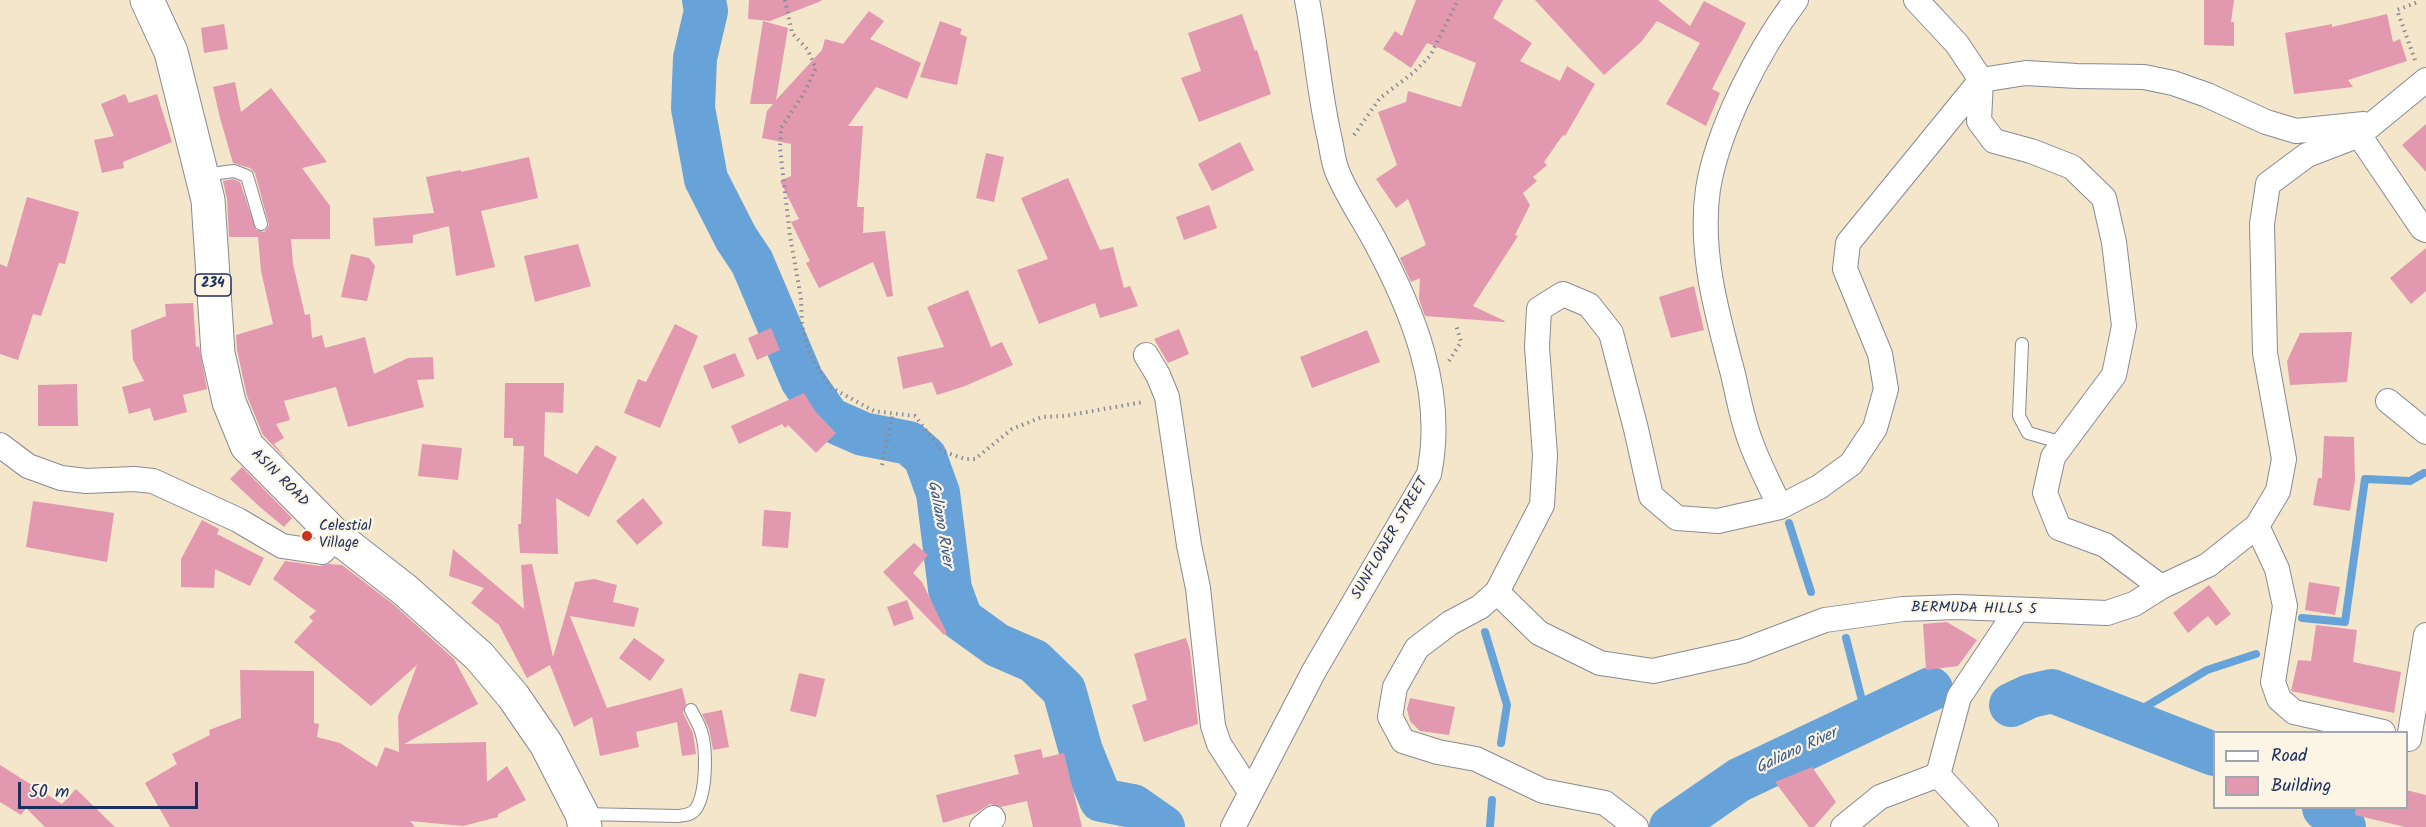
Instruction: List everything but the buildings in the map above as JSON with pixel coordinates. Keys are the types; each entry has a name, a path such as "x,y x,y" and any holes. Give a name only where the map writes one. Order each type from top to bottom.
{"main road":[{"name":"ASIN ROAD","path":"147,0 171,51 208,200 218,353 229,402 247,446 337,537 405,590 479,656 513,696 546,744 584,821"}],"street":[{"name":"SUNFLOWER STREET","path":"1236,821 1339,626 1377,566 1429,474 1433,454 1431,393 1422,347 1389,268 1337,171 1321,97 1307,0"},
{"path":"1780,507 1750,440 1714,303 1706,238 1708,189 1719,144 1740,95 1780,22 1797,0"},
{"path":"1916,0 1957,44 1981,80 1979,121 1994,141 2031,151 2073,167 2104,198 2114,242 2124,326 2114,375 2053,457 2045,493 2059,528 2104,545 2161,587"},
{"path":"1636,827 1605,802 1543,791 1476,759 1438,752 1403,741 1390,717 1395,687 1417,648 1450,623 1480,607 1497,592 1542,505 1545,455 1537,347 1539,309 1563,294 1589,305 1611,333 1651,496 1677,518 1718,521 1780,507 1819,488 1851,464 1875,428 1886,389 1880,354 1845,269 1848,243 1981,80 2026,73 2144,77 2173,83 2207,95 2266,122 2296,131 2368,129 2426,80"},
{"path":"2368,129 2422,228 2426,230"},
{"name":"BERMUDA HILLS 5","path":"1497,592 1539,633 1600,663 1653,671 1743,651 1825,620 1903,609 1957,607 2107,613 2134,604 2161,587 2208,565 2257,526 2278,491 2284,459 2265,352 2262,224 2268,184 2307,155 2368,129"},
{"path":"1146,355 1167,397 1189,545 1198,588 1213,726 1219,744 1250,792"},
{"path":"2388,401 2426,432"},
{"path":"0,445 28,466 61,478 86,481 134,478 153,481 238,520 282,546 322,552 337,537"},
{"path":"2257,526 2277,569 2285,606 2273,682 2279,699 2294,712 2379,731"},
{"path":"1938,775 1959,698 2016,610"},
{"path":"2414,740 2426,635"},
{"path":"1843,827 1880,797 1938,775"},
{"path":"1938,775 1986,827"}],"lane":[{"path":"201,175 234,171 247,176 261,224"},
{"path":"2022,344 2019,416 2028,433 2063,443"},
{"path":"584,821 678,816 688,815 695,810 705,772 705,751 702,732 691,710"}],"path":[{"path":"785,0 792,33 807,49 816,68 804,93 781,128 781,138 790,236 801,298 802,326 810,355 830,387 874,411 915,416 942,452 965,459 975,459 1012,429 1042,417 1090,412 1167,397"},
{"path":"1337,171 1348,145 1380,98 1430,56 1458,0"},
{"path":"2408,42 2397,10 2418,2 2417,0"},
{"path":"882,465 893,412"}],"waterway":[{"name":"Galiano River","path":"704,0 706,11 695,58 693,108 706,179 736,238 752,262 802,380 829,419 863,434 909,443 925,457 938,493 950,589 961,619 997,645 1034,661 1064,690 1081,751 1101,800 1133,806 1163,827"},
{"path":"2302,618 2345,622 2365,479 2410,481 2424,473"},
{"path":"1789,523 1811,592"},
{"path":"1485,632 1507,705 1501,743"},
{"path":"1846,638 1867,720"},
{"path":"2125,719 2207,670 2256,654"},
{"name":"Galiano River","path":"1671,827 1739,780 1931,689"},
{"name":"Galiano River","path":"2011,705 2030,696 2052,691 2213,754"},
{"path":"1490,827 1492,800"},
{"name":"Galiano River","path":"2325,809 2344,827"}],"place":[{"name":"Celestial Village","path":"307,536"}]}
